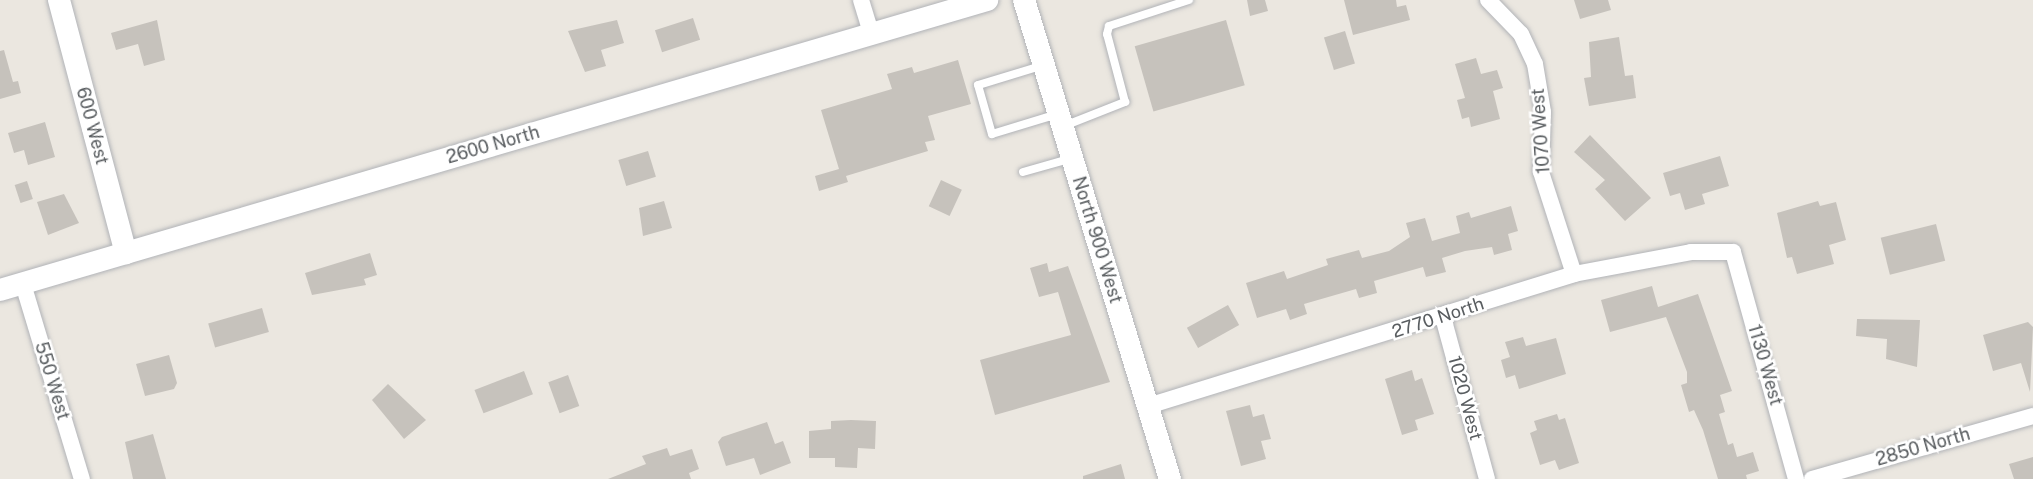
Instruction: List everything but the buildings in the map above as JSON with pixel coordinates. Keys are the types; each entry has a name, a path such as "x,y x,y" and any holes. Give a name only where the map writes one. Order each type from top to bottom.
{"street":[{"name":"600 West","path":"59,0 126,253"},
{"path":"861,0 871,33"},
{"name":"2600 North","path":"0,290 987,0"},
{"name":"North 900 West","path":"1024,0 1170,479"},
{"name":"1070 West","path":"1488,0 1521,34 1535,64 1543,112 1541,172 1574,274"},
{"name":"2770 North","path":"1148,406 1443,318 1574,274 1691,252 1733,252"},
{"name":"1130 West","path":"1733,252 1797,479"},
{"name":"550 West","path":"23,284 82,479"},
{"name":"1020 West","path":"1443,318 1487,479"},
{"name":"2850 North","path":"1812,479 2033,416"}],"lane":[{"path":"1044,65 978,85 992,134 1061,120 1125,102 1107,34 1109,26 1189,0"},
{"path":"1023,172 1072,158"}]}
